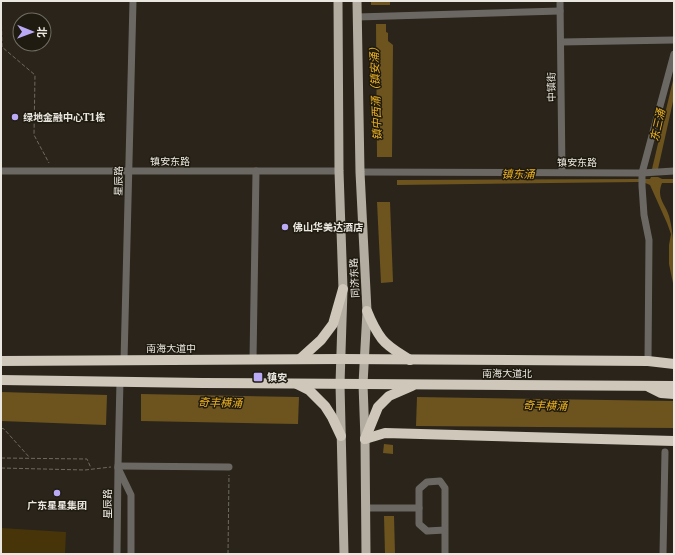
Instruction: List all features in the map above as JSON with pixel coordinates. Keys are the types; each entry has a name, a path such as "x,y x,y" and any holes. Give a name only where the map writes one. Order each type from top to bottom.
{"highway":[{"path":"300,359 321,340 333,324 343,289"},
{"path":"367,311 383,340 410,360"},
{"name":"南海大道中","path":"1,361 341,359"},
{"name":"南海大道北","path":"341,359 648,361 674,364"},
{"path":"1,380 340,384"},
{"path":"296,384 309,390 325,406 341,436"},
{"name":"南海大道北","path":"340,384 674,386"},
{"path":"365,440 378,407 389,396 416,384"},
{"path":"647,386 661,393 674,394"},
{"path":"365,440 385,433 674,441"}],"main road":[{"name":"同济东路","path":"338,1 339,171 343,289 340,384 344,554"},
{"name":"同济东路","path":"357,1 360,172 367,311 363,384 366,554"}],"street":[{"name":"星辰路","path":"124,361 133,1"},
{"name":"中镇街","path":"560,1 562,172"},
{"path":"357,17 560,11"},
{"path":"561,42 674,40"},
{"path":"648,361 649,240 644,215 642,172 674,54"},
{"name":"镇安东路","path":"1,171 339,171"},
{"path":"253,360 256,171"},
{"name":"镇安东路","path":"360,172 674,172"},
{"name":"星辰路","path":"117,554 120,381"},
{"path":"663,554 665,452"},
{"path":"131,554 131,495 118,466 229,466"},
{"path":"445,530 427,531 419,524 419,489 427,482 440,481 445,488 445,530 445,554"},
{"path":"366,508 419,508"}],"path":[{"path":"2,1 2,47 35,75 34,135 53,171"},
{"path":"1,428 4,428 30,458"},
{"path":"1,458 87,459 92,469"},
{"path":"1,468 85,470 118,466"},
{"path":"228,554 229,466"}],"shaded area":[{"path":"371,1 390,1 390,5 371,5"},
{"path":"376,24 386,24 388,41 393,45 392,157 377,157"},
{"path":"674,76 674,97 658,169 652,169"},
{"path":"651,177 674,179 674,183 662,183 660,193 671,224 674,252 674,288 669,264 669,245 671,234 650,185 643,182 643,179 650,179"},
{"path":"639,179 639,182 397,185 397,180"},
{"path":"377,202 390,202 393,282 381,283"},
{"path":"1,392 107,395 106,425 1,421"},
{"path":"141,394 299,397 298,424 141,421"},
{"path":"417,397 674,401 674,428 416,426"},
{"path":"384,444 393,445 393,454 383,453"},
{"path":"384,516 394,516 395,554 385,554"},
{"path":"1,528 66,532 65,554 1,554"}],"place":[{"name":"绿地金融中心T1栋","path":"15,117"},
{"name":"佛山华美达酒店","path":"285,227"},
{"name":"镇安","path":"258,377"},
{"name":"广东星星集团","path":"57,493"}],"water label":[{"name":"镇中西涌（镇安涌）","path":"375,91"},
{"name":"东三涌","path":"657,125"},
{"name":"镇东涌","path":"518,173"},
{"name":"奇丰横涌","path":"220,402"},
{"name":"奇丰横涌","path":"545,405"}]}
